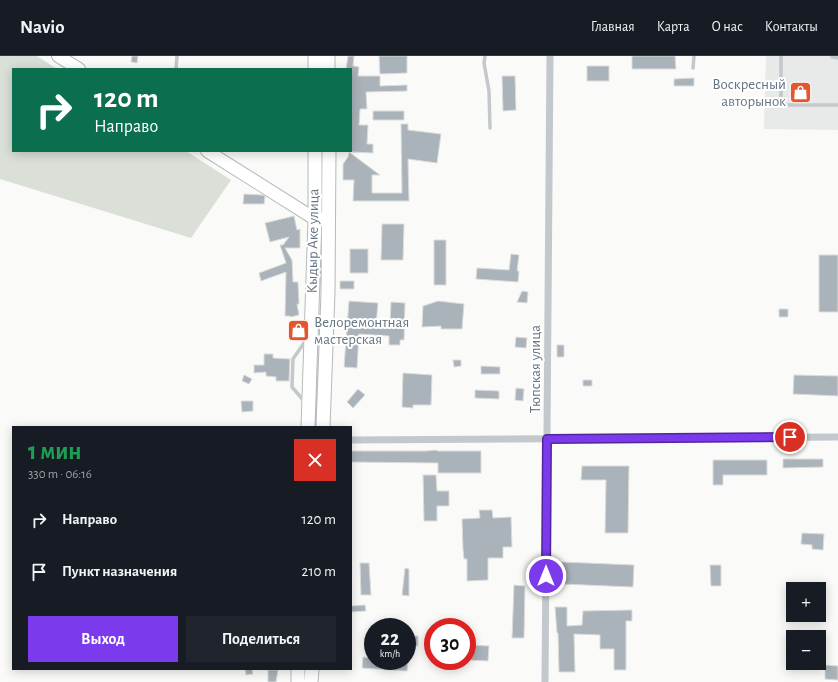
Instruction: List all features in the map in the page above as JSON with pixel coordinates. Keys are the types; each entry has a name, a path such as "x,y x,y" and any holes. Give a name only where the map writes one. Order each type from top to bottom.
{"highway":[{"path":"315,56 315,68"},
{"path":"328,56 328,68"},
{"name":"Кыдыр Аке улица","path":"308,426 315,219 315,152"},
{"name":"Кыдыр Аке улица","path":"323,426 328,292 329,152"},
{"path":"298,670 298,682"},
{"path":"311,682 312,670"}],"main road":[{"path":"58,56 77,68"},
{"path":"209,152 315,219 329,219"}],"street":[{"name":"Тюпская улица","path":"545,682 550,56"},
{"path":"352,440 838,437"}],"lane":[{"path":"176,68 177,56"},
{"path":"485,56 484,63 489,91 490,128"},
{"path":"693,68 694,56"},
{"path":"781,56 781,105 838,105"},
{"path":"832,56 838,58"}],"shaded area":[{"path":"0,56 37,56 55,68 12,68 12,152 188,152 231,180 191,238 0,179"},
{"name":"Воскресный авторынок","path":"766,56 838,56 838,130 764,129"}],"building":[{"path":"132,56 138,56 137,63 131,62"},
{"path":"348,56 354,56 353,66 359,67 358,76 380,76 380,86 407,85 407,91 366,92 367,109 360,109 359,125 368,125 367,144 373,144 373,153 351,152 352,68 346,68"},
{"path":"379,56 407,56 407,73 380,74"},
{"path":"632,56 675,56 676,69 632,69"},
{"path":"587,66 609,66 609,81 587,81"},
{"path":"502,76 515,76 516,110 503,111"},
{"path":"694,78 694,86 674,86 674,79"},
{"path":"373,111 404,111 404,120 373,120"},
{"path":"401,124 408,124 408,130 441,134 437,163 408,159 409,201 353,201 354,180 343,180 343,164 348,157 349,152 380,175 372,175 372,193 402,193"},
{"path":"244,194 265,196 264,204 243,204"},
{"path":"294,216 297,230 300,229 300,248 285,248 292,260 293,282 298,282 299,304 297,304 299,315 290,317 285,316 286,272 261,281 259,273 286,263 280,245 283,245 289,237 270,242 265,223"},
{"path":"382,224 404,224 403,260 381,260"},
{"path":"434,240 446,240 446,285 434,285"},
{"path":"350,249 368,249 368,273 350,273"},
{"path":"511,254 519,255 517,271 519,271 518,282 476,279 477,268 509,270"},
{"path":"819,255 838,255 838,312 819,312"},
{"path":"340,281 354,281 354,289 340,289"},
{"path":"522,291 528,292 527,303 517,302"},
{"path":"349,301 378,303 376,325 390,326 391,302 405,303 404,340 400,340 400,345 389,345 389,336 359,334 357,368 344,367"},
{"path":"438,301 464,304 462,329 441,329 441,326 422,327 423,306"},
{"path":"779,309 788,309 788,317 779,317"},
{"path":"516,337 527,338 526,348 515,347"},
{"path":"557,345 564,345 564,357 557,357"},
{"path":"264,354 273,354 273,358 290,359 289,381 276,381 276,377 266,376 266,372 254,373 254,365 264,365"},
{"path":"453,360 461,360 461,366 454,367"},
{"path":"481,366 500,367 500,374 481,374"},
{"path":"403,373 432,375 431,405 413,405 413,408 402,407"},
{"path":"244,375 252,379 249,384 242,381"},
{"path":"794,375 838,376 838,396 793,394"},
{"path":"583,380 592,380 592,386 583,386"},
{"path":"516,388 524,389 523,401 515,400"},
{"path":"358,389 365,395 353,408 347,402"},
{"path":"475,390 499,391 499,399 475,398"},
{"path":"241,401 253,401 253,411 242,412"},
{"path":"352,451 481,451 481,473 438,473 438,463 352,462"},
{"path":"783,459 823,459 823,467 783,468"},
{"path":"713,460 767,460 767,475 723,475 723,485 713,485"},
{"path":"582,466 629,466 628,533 605,533 606,480 581,480"},
{"path":"423,475 436,475 437,491 449,491 449,506 437,506 437,521 424,521"},
{"path":"479,510 492,510 493,518 511,517 512,547 503,547 503,558 488,558 488,580 467,581 467,559 464,559 462,519 480,518"},
{"path":"802,533 824,534 823,550 812,549 812,545 801,544"},
{"path":"562,562 634,565 633,587 561,584"},
{"path":"360,563 369,563 371,595 361,595"},
{"path":"710,565 721,565 721,586 711,586"},
{"path":"405,568 409,569 409,596 402,595"},
{"path":"514,585 525,586 524,638 512,638"},
{"path":"365,605 366,611 352,612 352,606"},
{"path":"555,607 567,607 567,626 582,625 583,611 632,610 632,621 626,621 626,670 614,670 614,649 600,649 600,635 574,634 575,672 559,672 558,633"},
{"path":"416,636 418,636 418,646 416,646"},
{"path":"476,645 489,646 488,661 476,660"},
{"path":"363,657 364,657 364,668 362,668"},
{"path":"826,665 838,666 838,680 825,679"},
{"path":"245,670 252,670 253,674 246,675"},
{"path":"268,670 278,670 276,682 268,682"}],"place":[{"name":"Воскресный авторынок","path":"801,93"},
{"name":"Велоремонтная мастерская","path":"298,331"}],"route":[{"path":"546,576 547,439 790,437"}]}
